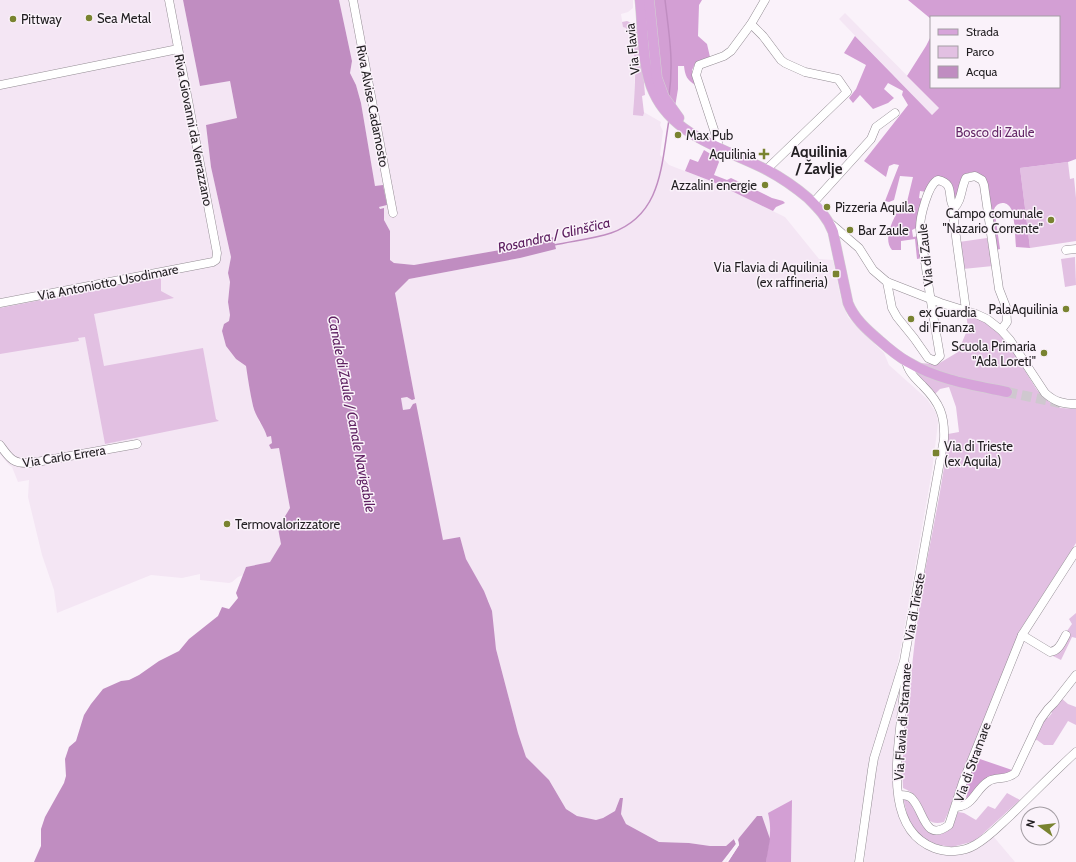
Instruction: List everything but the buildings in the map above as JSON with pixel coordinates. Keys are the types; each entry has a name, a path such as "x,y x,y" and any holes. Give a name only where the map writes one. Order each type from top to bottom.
{"main road":[{"name":"Via Flavia","path":"640,0 648,80 657,99 667,114 695,136"},
{"name":"Via Flavia","path":"649,0 657,78 668,104 695,136"},
{"path":"695,136 785,180 812,203 829,222 851,311 871,333 906,361 942,377 1007,392"}],"street":[{"name":"Riva Giovanni da Verrazzano","path":"169,0 217,253 216,260"},
{"name":"Riva Alvise Cadamosto","path":"353,0 393,213"},
{"path":"717,147 718,142 697,79 696,71 699,65 724,56 731,51 751,24 766,0"},
{"path":"751,24 785,63 805,72 838,79 847,92 766,170"},
{"path":"0,85 178,49"},
{"path":"812,203 871,139 876,127 894,113"},
{"name":"Via di Zaule","path":"954,208 958,205 966,178 970,176 979,177 984,185 999,289 1006,307 1007,322 1001,330"},
{"name":"Via di Zaule","path":"887,282 892,308 928,358 934,361 940,356 920,226 924,205 932,185 938,180 946,183 949,187 951,204 954,208 954,222 966,310"},
{"name":"Via di Zaule","path":"829,222 860,248 873,270 887,282 987,319 1001,330 1010,340 1045,393 1056,401 1066,404 1076,404"},
{"path":"835,242 840,241 854,243"},
{"path":"1066,250 1076,249"},
{"name":"Via Antoniotto Usodimare","path":"0,303 213,262 216,260"},
{"name":"Via di Trieste","path":"859,862 874,758 904,661 944,439 942,414 937,403 911,374 906,361"},
{"name":"Via Carlo Errera","path":"0,445 10,458 16,463 22,464 137,444"},
{"name":"Via di Stramare","path":"898,795 909,796 913,799 928,827 933,830 940,830 949,825 963,782 1022,635 1075,554"},
{"path":"1022,635 1050,652 1055,652 1066,635"},
{"name":"Via Flavia di Stramare","path":"908,642 897,764 898,795 900,806 907,825 919,840 937,849 954,851 964,850 974,846 993,832 1076,752"},
{"path":"956,807 962,807 969,803 990,781 1008,778 1015,774 1040,720 1076,675"}],"shaded area":[{"path":"0,0 183,0 200,86 230,81 237,118 206,125 211,167 231,257 228,273 230,282 228,302 230,315 229,321 222,331 226,346 236,359 246,366 253,407 258,415 259,422 264,427 267,437 271,436 272,443 269,445 271,449 279,447 290,508 279,528 282,544 270,562 246,567 243,575 232,582 200,580 200,574 182,578 151,575 57,613 54,590 42,555 28,497 29,480 18,482 12,467 0,454"},
{"path":"339,0 633,0 633,8 628,12 621,14 623,27 629,32 634,49 635,91 642,111 661,122 660,125 663,131 660,155 669,165 711,181 785,217 819,259 833,260 841,299 848,317 884,353 889,365 927,399 936,413 938,423 932,471 902,641 895,677 871,759 860,818 854,862 766,862 767,852 738,840 739,845 728,862 723,862 732,849 731,842 726,846 710,846 689,843 659,842 626,824 621,814 623,798 620,798 615,811 603,818 596,820 579,817 566,809 549,780 526,757 518,733 496,649 489,602 466,559 460,538 443,541 410,409 403,410 401,398 407,397 415,399 395,293 409,279 520,258 553,237 548,239 537,237 500,250 414,265 394,263 390,260 390,231 384,220 384,208 380,209 379,207 387,205 383,185 375,187 361,103 356,85 350,73 352,61"},
{"path":"845,13 939,108 932,115 839,19"},
{"path":"902,678 897,809 904,829 915,840 951,854 993,836 1015,862 864,862 875,771"}],"green space":[{"path":"652,0 702,0 699,5 698,36 707,44 710,57 695,64 692,70 696,85 690,82 684,66 678,66 678,89 675,107 666,93 660,75"},
{"name":"Bosco di Zaule","path":"908,0 1076,0 1076,159 1068,162 1020,168 1030,248 1016,247 1012,211 1010,207 1004,203 1001,203 996,206 993,214 995,214 1000,249 996,250 980,174 971,172 964,175 957,200 954,202 951,183 944,179 937,178 931,180 926,192 920,191 919,198 923,199 918,227 912,230 913,237 919,236 922,258 917,259 915,239 901,241 901,250 892,250 889,245 888,240 892,222 900,206 906,206 913,177 900,176 894,200 889,202 885,201 899,165 894,164 889,166 886,177 864,161 908,105 902,95 903,91 888,83 884,89 894,98 888,103 873,109 860,95 853,103 849,98 856,89 866,65 844,53 855,36 932,115 939,108 907,76 930,38 930,88 1060,88 1060,16 930,16 930,18"},
{"path":"627,21 636,25 640,32 645,95 642,96 643,116 633,115 635,70 633,47 630,36 626,28 623,27 622,22"},
{"path":"704,150 717,158 719,162 714,175 727,180 731,178 785,203 776,207 773,211 711,181 685,171 690,159 698,162"},
{"name":"Campo comunale \"Nazario Corrente\"","path":"1068,162 1070,179 1074,178 1076,198 1076,241 1030,248 1020,168"},
{"path":"987,238 993,266 963,269 959,242"},
{"path":"1075,257 1076,285 1065,287 1061,259"},
{"path":"161,277 161,291 174,298 94,314 104,366 203,348 216,419 219,421 105,444 85,337 78,338 79,341 0,354 0,308"},
{"path":"966,313 992,326 1008,344 1037,390 1049,402 1061,408 1076,409 1076,543 1020,630 948,813 944,822 937,823 928,819 918,800 912,793 903,788 902,765 917,622 923,581 943,476 948,434 959,432 956,407 949,387 940,389 935,394 919,379 914,370 972,380 940,372 917,363 938,364 958,352 968,328"},
{"path":"1076,613 1076,638 1072,637 1061,660 1051,655 1063,647 1070,633 1067,631 1072,624 1069,619"},
{"path":"1061,698 1068,704 1076,707 1076,725 1068,721 1053,745 1044,745 1037,740 1032,741 1045,716 1048,718 1052,713 1049,710"},
{"path":"977,758 1015,771 1000,777 966,803 967,784"},
{"path":"1007,793 1020,800 975,841 952,847 932,844 917,833 908,818 903,798 908,799 926,830 938,834 946,832 949,829 954,823 958,812 964,813 976,820 988,806 995,809"},
{"path":"792,800 791,862 766,862 770,832 768,813"}],"water":[{"name":"Canale di Zaule / Canale Navigabile","path":"183,0 339,0 352,61 350,73 356,85 361,103 375,186 383,185 387,205 379,207 380,209 384,208 384,220 390,231 390,260 394,263 414,265 500,250 537,237 548,239 553,237 556,249 520,258 409,279 395,293 415,399 412,400 407,397 401,398 403,410 410,409 413,404 416,403 443,540 460,537 466,559 484,591 492,611 496,649 518,733 526,757 549,780 566,809 577,816 596,820 603,818 615,811 620,798 623,798 621,814 626,824 659,842 726,846 734,839 736,844 722,862 34,862 41,846 41,829 45,817 64,783 66,776 65,759 69,747 76,741 84,715 91,704 103,689 139,675 159,661 179,651 189,639 218,616 222,607 229,609 238,598 236,593 246,567 270,562 281,544 278,528 290,508 279,448 271,449 269,445 272,443 271,436 267,437 253,406 246,366 236,359 226,346 222,331 224,324 229,321 230,315 228,302 230,282 228,273 231,257 211,167 206,125 237,118 230,81 200,86"},
{"path":"757,816 762,816 770,839 766,862 728,862 739,845 739,838"}],"pier":[{"path":"734,839 738,840 739,845 728,862 726,862 736,846 725,862 723,862 736,844"}],"waterway":[{"name":"Rosandra / Glinščica","path":"665,0 671,59 669,96"},
{"name":"Rosandra / Glinščica","path":"554,245 611,233 628,225 640,214 650,201 661,171 669,120"}],"tunnel":[{"path":"1007,392 1060,403"}],"place":[{"name":"Sea Metal","path":"89,18"},
{"name":"Pittway","path":"13,19"},
{"name":"Max Pub","path":"678,135"},
{"name":"Aquilinia","path":"764,154"},
{"name":"Azzalini energie","path":"765,185"},
{"name":"Pizzeria Aquila","path":"827,207"},
{"name":"Campo comunale \"Nazario Corrente\"","path":"1051,220"},
{"name":"Bar Zaule","path":"850,230"},
{"name":"Via Flavia di Aquilinia (ex raffineria)","path":"836,274"},
{"name":"PalaAquilinia","path":"1066,309"},
{"name":"ex Guardia di Finanza","path":"911,319"},
{"name":"Scuola Primaria \"Ada Loreti\"","path":"1044,353"},
{"name":"Via di Trieste (ex Aquila)","path":"936,453"},
{"name":"Termovalorizzatore","path":"227,524"}],"district":[{"name":"Aquilinia / Žavlje","path":"819,160"}]}
